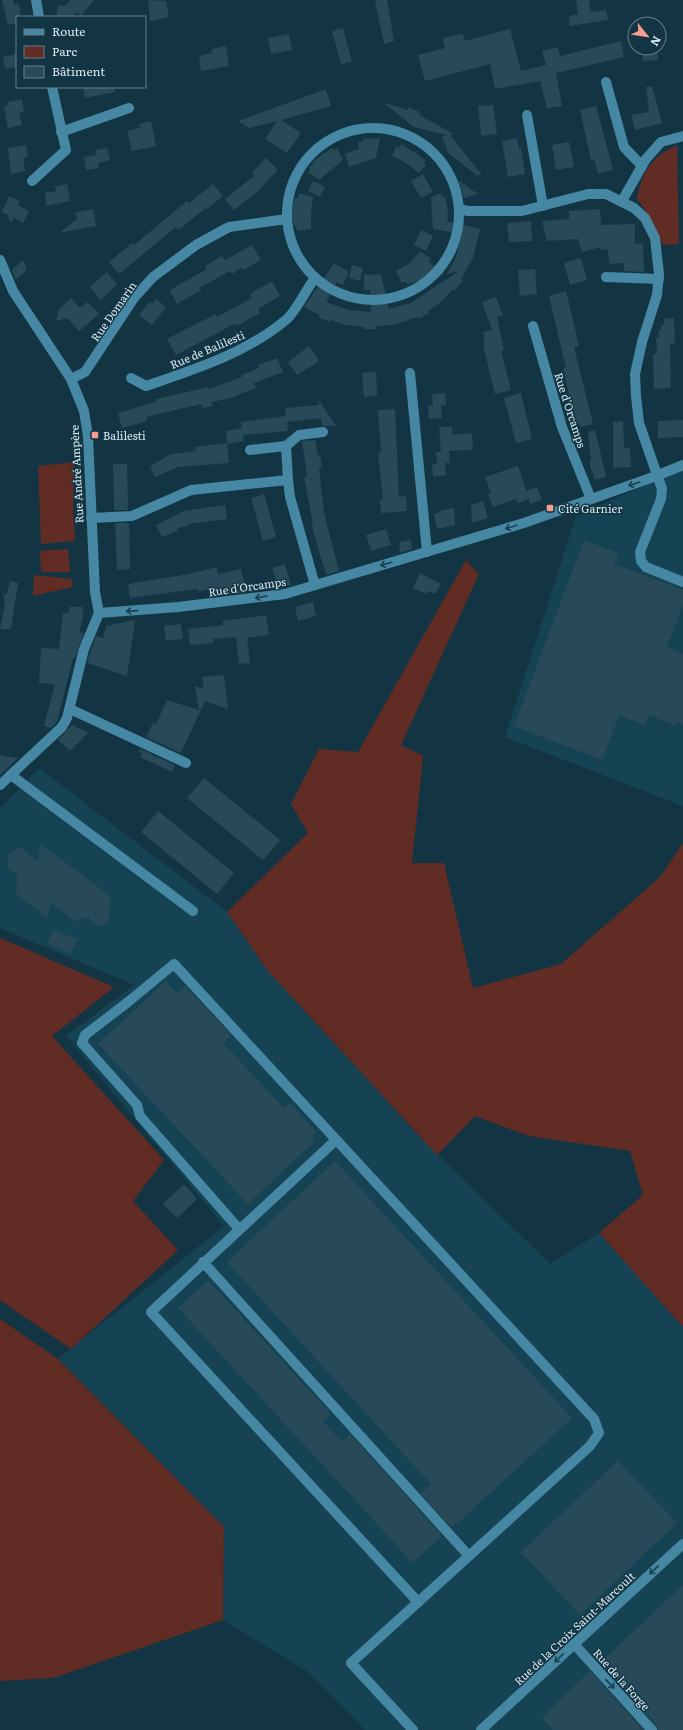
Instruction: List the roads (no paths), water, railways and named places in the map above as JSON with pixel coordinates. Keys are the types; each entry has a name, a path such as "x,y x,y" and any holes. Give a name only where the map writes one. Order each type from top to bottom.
{"street":[{"path":"36,0 39,16"},
{"path":"606,82 624,147 642,166"},
{"path":"32,181 66,150 52,88"},
{"path":"61,132 129,108"},
{"path":"527,115 543,206"},
{"path":"369,129 381,129 404,134 426,146 446,169 454,185 459,209 457,232 450,253 437,272 420,287 399,296 377,300 354,298 333,291 315,278 300,261 291,240 287,219 289,194 298,172 314,152 333,138 356,130 369,129"},
{"path":"622,201 642,166 661,142 683,136"},
{"path":"459,209 468,211 522,211 588,194 606,194 634,208 645,218 654,238 659,279 657,295 642,342 635,374 636,396 640,423 656,476 662,489 661,499 640,552 641,560 646,566 683,582"},
{"name":"Rue Domarin","path":"71,379 85,372 134,298 148,282 196,245 229,228 287,219"},
{"name":"Rue André Ampère","path":"0,260 4,283 12,291 71,379 84,411 88,436 95,592 99,613"},
{"path":"606,277 659,279"},
{"name":"Rue de Balilesti","path":"131,378 146,386 198,368 252,344 288,318 315,278"},
{"name":"Rue d'Orcamps","path":"533,326 562,428 591,499"},
{"path":"410,373 427,552"},
{"path":"250,450 286,446 299,435 323,432"},
{"path":"286,446 290,497 315,585"},
{"name":"Rue d'Orcamps","path":"99,613 236,601 285,594 524,523 683,465"},
{"path":"91,518 132,516 191,490 288,480"},
{"path":"0,785 62,727 70,709 84,648 99,613"},
{"path":"70,709 186,763"},
{"path":"11,775 193,911"},
{"path":"239,1229 140,1116 137,1105 82,1043 85,1035 174,964 594,1418 599,1432 590,1446 351,1663 413,1730"},
{"path":"336,1140 203,1262 151,1312 418,1602"},
{"path":"203,1262 469,1556"},
{"name":"Rue de la Croix Saint-Marcoult","path":"481,1730 683,1544"},
{"name":"Rue de la Forge","path":"574,1644 652,1730"}],"place":[{"name":"Balilesti","path":"95,435"},
{"name":"Cité Garnier","path":"550,508"}]}
